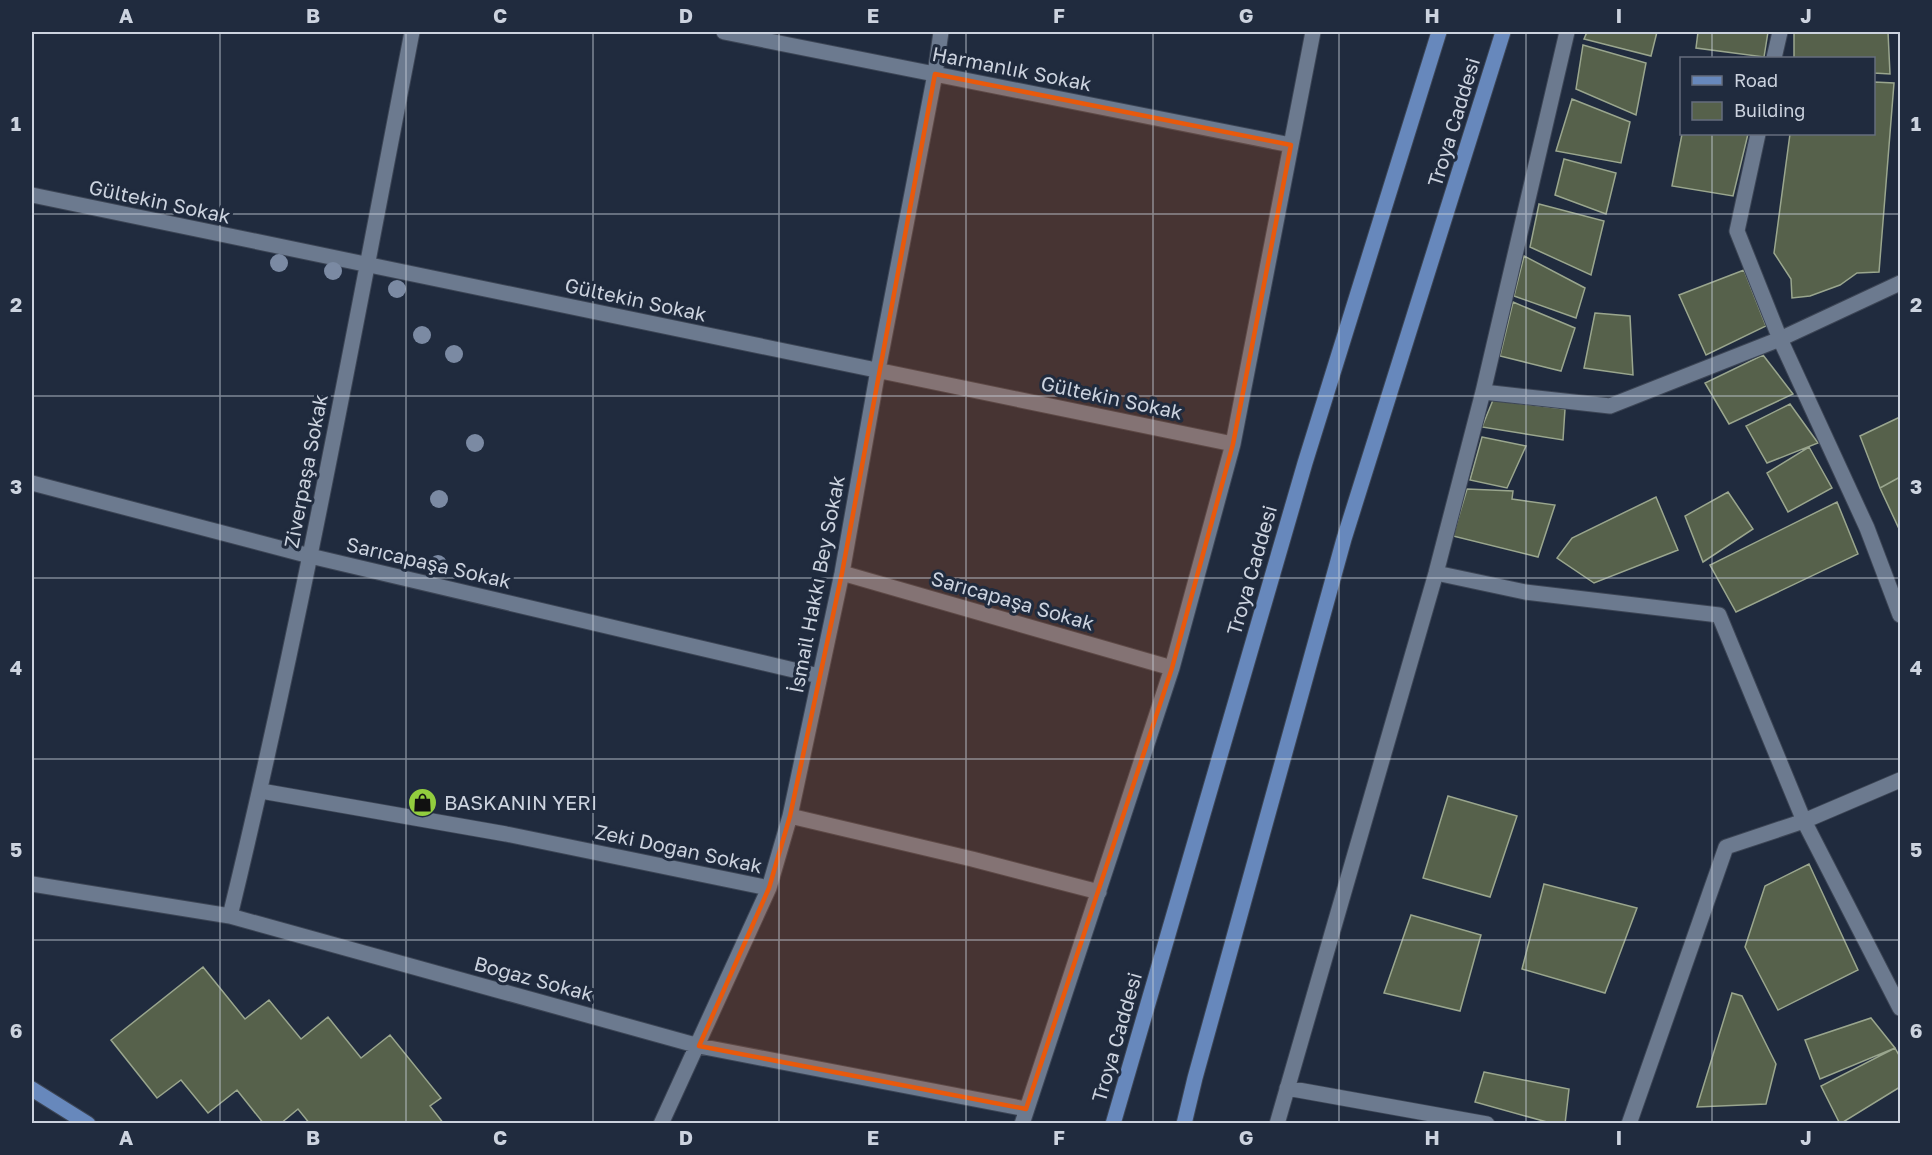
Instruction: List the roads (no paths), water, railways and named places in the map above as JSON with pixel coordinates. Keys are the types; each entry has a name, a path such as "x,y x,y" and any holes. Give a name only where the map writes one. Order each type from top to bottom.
{"main road":[{"name":"Troya Caddesi","path":"1113,1124 1305,463 1439,32"},
{"name":"Troya Caddesi","path":"1184,1124 1344,539 1503,32"},
{"path":"32,1089 88,1124"}],"street":[{"name":"Ziverpaşa Sokak","path":"230,916 261,790 310,556 412,32"},
{"name":"Harmanlık Sokak","path":"724,32 1291,145"},
{"name":"İsmail Hakkı Bey Sokak","path":"661,1124 770,888 790,816 842,573 941,32"},
{"path":"1024,1116 1172,668 1233,444 1312,32"},
{"path":"1277,1124 1436,573 1483,392 1568,32"},
{"path":"1774,57 1780,32"},
{"path":"1758,135 1737,231 1780,339 1867,528 1900,615"},
{"name":"Gültekin Sokak","path":"32,195 1233,444"},
{"path":"1483,392 1610,406 1780,339 1900,283"},
{"name":"Sarıcapaşa Sokak","path":"32,483 310,556 819,676"},
{"name":"Sarıcapaşa Sokak","path":"842,573 1172,668"},
{"path":"1436,573 1525,592 1719,615 1804,821 1900,1008"},
{"path":"1629,1124 1726,847 1804,821 1900,780"},
{"name":"Zeki Doğan Sokak","path":"261,790 506,834 770,888"},
{"path":"790,816 1099,892"},
{"name":"Boğaz Sokak","path":"32,884 230,916 699,1046 1024,1116"},
{"path":"1287,1088 1487,1124"}],"place":[{"name":"BASKANIN YERI","path":"423,802"}]}
